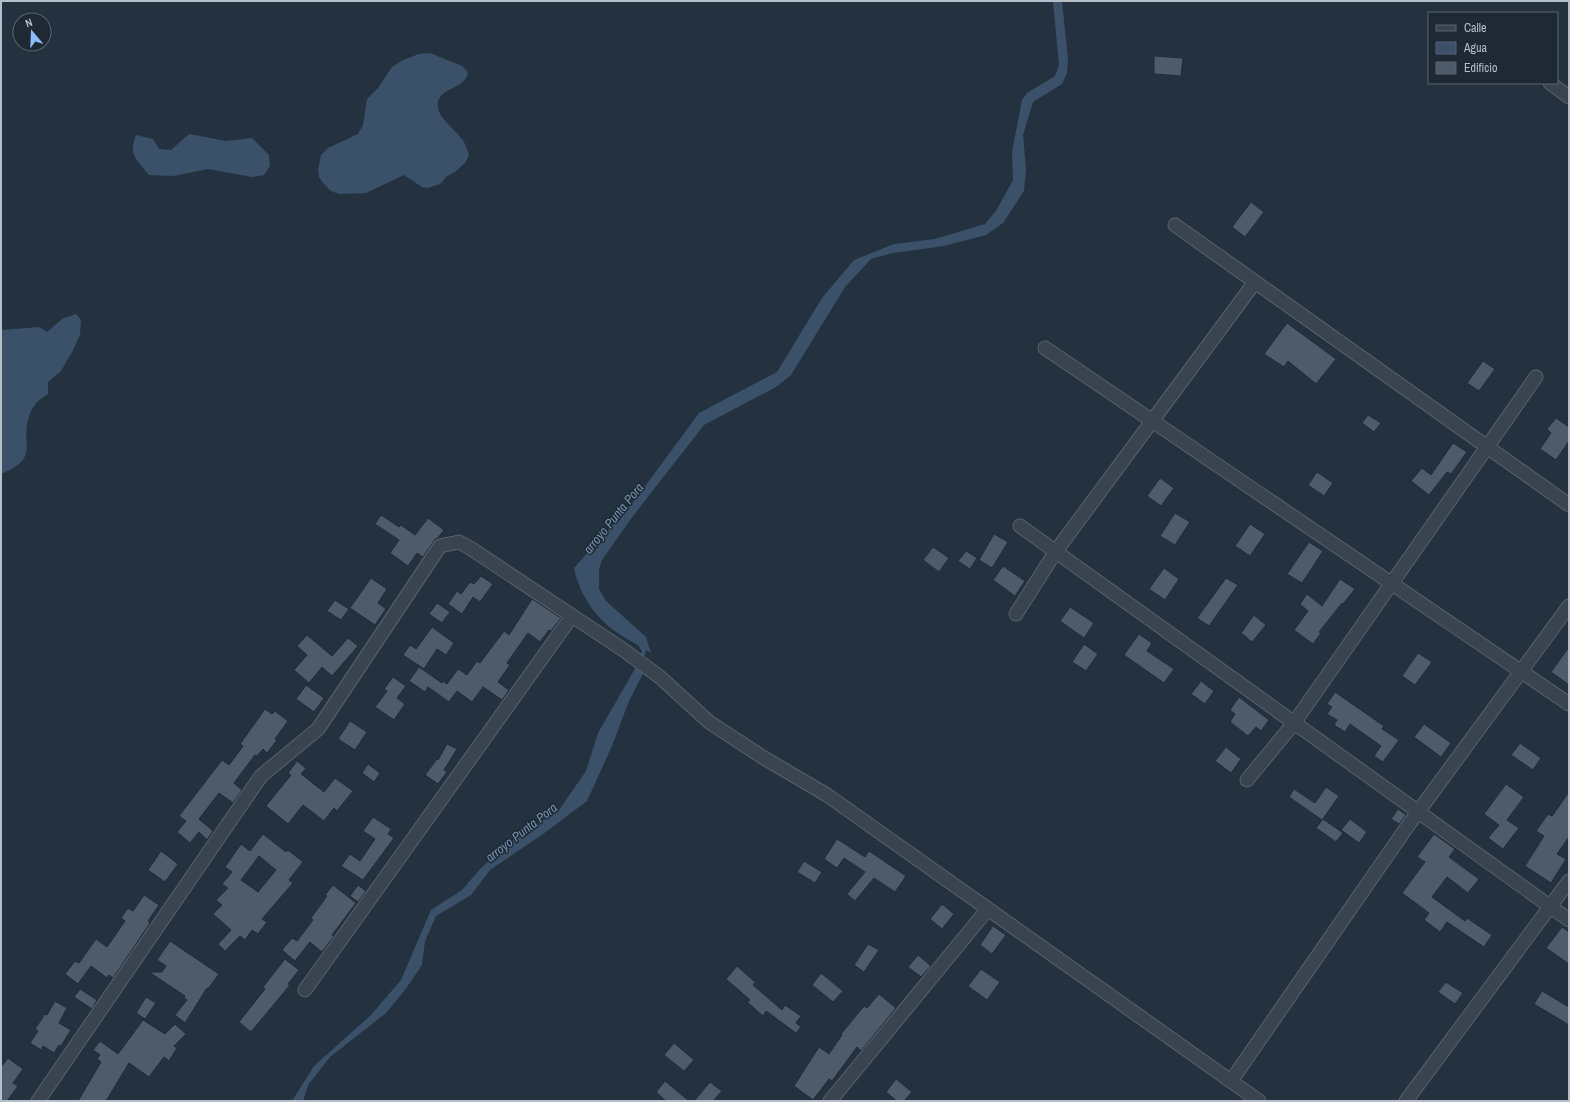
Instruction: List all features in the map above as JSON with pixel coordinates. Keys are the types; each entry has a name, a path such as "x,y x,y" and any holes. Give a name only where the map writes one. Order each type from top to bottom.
{"street":[{"path":"1551,84 1569,97"},
{"path":"1175,225 1569,505"},
{"path":"1016,614 1056,551 1255,282"},
{"path":"1045,348 1569,704"},
{"path":"1247,780 1294,723 1536,376"},
{"path":"1020,526 1569,920"},
{"path":"38,1101 261,776 318,729 440,546 459,542 625,651 661,678 709,722 764,758 827,795 987,910 1259,1101"},
{"path":"1231,1081 1418,812 1569,606"},
{"path":"305,990 572,616"},
{"path":"1406,1101 1569,881"},
{"path":"830,1101 987,910"}],"water":[{"path":"1053,1 1062,1 1068,59 1067,73 1062,84 1033,102 1023,135 1026,169 1024,191 1003,223 986,235 944,246 893,253 871,259 845,287 791,375 776,387 704,425 633,516 602,560 599,569 599,589 606,601 646,637 651,653 609,627 589,604 578,583 574,568 635,500 699,413 777,372 822,298 854,260 894,244 935,239 985,224 996,211 1013,180 1012,152 1022,100 1027,93 1055,76 1059,65"},
{"path":"430,53 462,66 468,72 463,82 444,93 438,102 439,112 442,117 458,134 466,146 469,155 465,163 455,172 447,176 440,184 428,188 422,187 404,175 366,193 339,194 331,191 319,177 318,170 321,155 328,148 358,134 363,125 367,99 378,88 392,67 403,60 419,54"},
{"path":"189,134 226,141 252,138 269,155 270,166 264,175 252,177 208,169 173,176 149,175 135,157 133,152 136,135 153,139 159,149 171,150"},
{"path":"76,314 81,320 80,335 61,371 48,382 48,394 33,407 27,424 27,448 22,462 14,468 1,474 1,330 39,327 47,332 62,319"},
{"path":"636,667 644,672 629,701 612,746 587,801 543,834 490,870 471,895 436,916 425,941 422,965 405,990 386,1013 330,1057 308,1085 303,1101 292,1101 314,1066 371,1015 401,980 431,910 462,890 481,868 514,839 559,810 586,771 598,733"}],"building":[{"path":"1154,56 1183,58 1181,76 1154,74"},
{"path":"1251,202 1264,212 1245,237 1232,227"},
{"path":"1287,323 1336,359 1316,384 1288,361 1284,367 1264,354"},
{"path":"1483,361 1495,369 1479,391 1467,383"},
{"path":"1368,415 1381,423 1374,432 1362,423"},
{"path":"1556,418 1569,427 1569,441 1556,460 1540,449 1551,433 1547,429"},
{"path":"1453,443 1467,452 1451,474 1447,472 1429,495 1411,481 1422,468 1431,475"},
{"path":"1317,472 1333,483 1324,496 1308,485"},
{"path":"1160,478 1174,488 1161,506 1147,496"},
{"path":"1175,513 1190,522 1175,545 1160,536"},
{"path":"381,515 399,527 401,525 415,535 428,518 444,530 437,539 436,538 423,557 417,553 408,566 390,553 399,540 375,524"},
{"path":"1250,524 1265,534 1250,556 1235,546"},
{"path":"994,534 1008,542 992,568 979,560"},
{"path":"1309,542 1323,551 1302,583 1287,574"},
{"path":"933,547 949,558 939,572 923,560"},
{"path":"966,551 977,558 970,569 958,561"},
{"path":"1003,566 1025,581 1015,596 993,580"},
{"path":"1164,568 1179,579 1165,600 1149,589"},
{"path":"481,576 493,584 480,602 473,597 462,614 448,604 457,591 461,594 470,582 474,584"},
{"path":"371,578 387,589 378,603 386,609 375,625 350,608"},
{"path":"1226,578 1238,585 1209,626 1197,618"},
{"path":"1340,579 1355,589 1319,632 1321,633 1313,644 1294,630 1308,611 1300,604 1307,594 1322,606"},
{"path":"532,599 561,618 540,642 528,633 507,663 510,665 498,682 509,690 502,700 483,687 472,702 457,691 449,702 428,687 425,692 409,681 419,667 442,683 443,681 447,684 458,669 467,675 477,661 480,663 504,631 509,635"},
{"path":"335,600 349,609 341,620 327,611"},
{"path":"437,603 450,612 442,623 429,614"},
{"path":"1070,607 1094,623 1084,638 1060,621"},
{"path":"1254,615 1266,625 1252,642 1241,633"},
{"path":"432,627 454,643 446,655 437,649 424,669 403,655 410,645 416,649"},
{"path":"1139,634 1152,643 1147,651 1174,669 1164,683 1124,655"},
{"path":"307,635 332,656 348,638 358,646 332,676 322,667 309,683 294,670 307,655 297,646"},
{"path":"1084,644 1098,654 1086,671 1072,662"},
{"path":"1569,647 1569,685 1551,672"},
{"path":"1418,653 1432,662 1415,685 1402,676"},
{"path":"393,677 406,686 397,698 405,704 394,720 375,707 387,691 384,689"},
{"path":"1201,681 1214,691 1205,704 1191,694"},
{"path":"306,685 324,698 314,712 296,699"},
{"path":"1335,692 1384,726 1382,729 1399,740 1383,762 1374,756 1381,746 1350,724 1345,732 1334,725 1337,720 1327,714 1332,707 1327,704"},
{"path":"1239,697 1269,720 1261,731 1256,727 1248,736 1230,722 1235,714 1230,710"},
{"path":"265,709 272,714 275,711 288,721 275,739 277,740 267,753 263,749 257,756 255,755 234,783 242,790 233,803 219,793 199,819 213,831 207,840 199,832 190,843 177,832 186,821 179,816 222,760 229,765 243,746 240,744"},
{"path":"350,721 367,732 355,750 338,739"},
{"path":"1424,724 1451,743 1441,757 1414,737"},
{"path":"1520,743 1541,758 1533,770 1511,755"},
{"path":"447,744 457,749 444,770 447,772 438,784 425,775 437,759 438,760"},
{"path":"1226,747 1241,759 1231,773 1215,761"},
{"path":"297,761 306,768 301,774 324,792 335,778 353,791 337,811 334,808 324,821 303,805 288,824 266,806 291,775 288,773"},
{"path":"368,764 380,773 374,782 362,773"},
{"path":"1506,784 1524,797 1507,820 1519,828 1503,849 1488,838 1499,825 1484,814"},
{"path":"1326,787 1339,796 1322,820 1289,797 1294,789 1315,803"},
{"path":"1569,792 1569,837 1557,854 1566,859 1551,883 1525,866 1544,836 1536,831 1548,814 1552,816"},
{"path":"1398,809 1406,815 1399,824 1391,819"},
{"path":"373,817 391,829 388,834 394,838 363,880 341,866 350,854 360,861 375,839 363,831"},
{"path":"1323,819 1343,833 1336,842 1316,828"},
{"path":"1350,819 1367,832 1359,843 1341,830"},
{"path":"263,834 286,852 288,850 303,862 289,880 293,883 262,919 267,922 258,934 252,930 245,940 240,936 225,951 218,944 231,930 213,914 222,905 216,900 228,888 222,884 232,872 225,867 241,844 250,851","holes":["259,856 276,870 258,892 241,880"]},
{"path":"1434,834 1455,849 1449,857 1479,879 1468,893 1447,877 1432,897 1465,921 1467,918 1492,935 1484,947 1447,922 1440,932 1424,920 1429,913 1402,893 1425,862 1417,857"},
{"path":"837,839 865,857 869,851 906,876 895,892 874,878 855,901 847,894 865,872 844,858 837,868 824,859"},
{"path":"161,851 178,864 165,882 148,870"},
{"path":"804,861 822,872 815,883 797,872"},
{"path":"333,885 356,903 332,935 334,936 322,952 310,942 295,961 282,950 292,938 297,941 313,920 311,918"},
{"path":"358,885 366,891 358,902 350,896"},
{"path":"144,895 159,905 148,921 150,923 113,978 109,975 107,978 91,966 78,984 65,974 75,961 79,963 96,939 107,947 125,921 121,918 128,908 133,911"},
{"path":"942,904 954,914 942,929 930,919"},
{"path":"993,926 1006,935 992,954 980,945"},
{"path":"1562,927 1569,932 1569,964 1546,948"},
{"path":"170,941 219,974 208,989 207,988 185,1023 175,1015 187,1000 184,998 185,996 149,972 162,972 166,966 157,960"},
{"path":"868,944 879,950 864,972 854,965"},
{"path":"918,955 931,966 921,977 908,967"},
{"path":"285,959 299,970 288,984 290,985 251,1032 239,1022 265,989 263,987"},
{"path":"737,966 755,982 753,985 782,1010 785,1005 801,1016 796,1023 801,1027 796,1033 766,1011 763,1016 747,1002 750,1000 726,979"},
{"path":"981,969 1000,982 987,1000 968,986"},
{"path":"821,973 843,991 833,1002 812,985"},
{"path":"1446,982 1463,993 1455,1004 1438,992"},
{"path":"80,989 97,1000 92,1009 74,997"},
{"path":"1542,991 1569,1007 1569,1025 1534,1004"},
{"path":"879,994 896,1008 861,1051 857,1047 832,1081 829,1079 813,1100 794,1086 819,1047 829,1054 842,1035 841,1034 864,1006 867,1008"},
{"path":"146,997 156,1003 145,1019 136,1013"},
{"path":"55,1001 67,1008 59,1023 71,1030 61,1046 59,1045 54,1053 43,1046 41,1050 30,1043 38,1031 35,1029 45,1014 47,1015"},
{"path":"143,1020 165,1034 175,1024 186,1034 174,1046 177,1048 169,1061 164,1057 149,1077 129,1063 106,1101 78,1101 101,1062 97,1059 100,1055 93,1050 100,1041 118,1054"},
{"path":"674,1043 694,1060 684,1071 664,1055"},
{"path":"8,1058 23,1069 13,1083 18,1086 7,1101 1,1101 1,1067"},
{"path":"896,1079 912,1092 904,1101 897,1101 886,1092"},
{"path":"665,1081 689,1101 666,1101 656,1092"},
{"path":"710,1082 722,1091 713,1101 694,1101"}],"waterway":[{"name":"arroyo Punta Pora","path":"640,644 644,651 641,659"}]}
